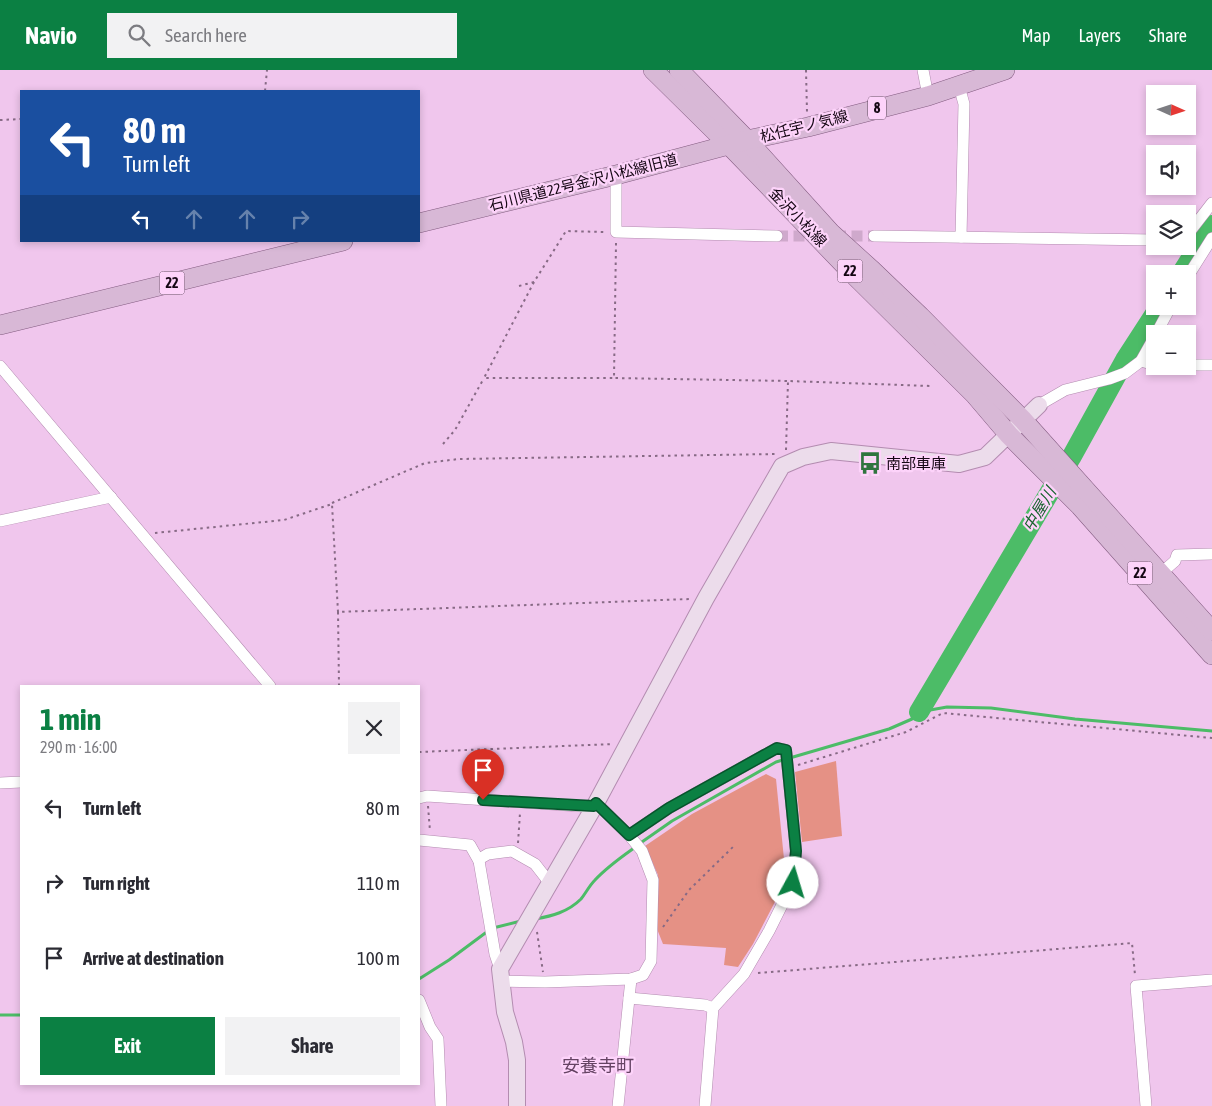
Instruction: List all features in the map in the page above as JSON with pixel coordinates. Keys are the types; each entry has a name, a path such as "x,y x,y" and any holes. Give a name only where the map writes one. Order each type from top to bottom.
{"main road":[{"name":"金沢小松線","path":"653,70 975,396 1009,435 1053,467"},
{"name":"金沢小松線","path":"679,70 747,140 831,233 874,271 1023,420 1053,467"},
{"name":"松任宇ノ気線","path":"747,140 808,127 928,96 959,86 986,73 1005,70"},
{"name":"石川県道22号金沢小松線旧道","path":"420,223 616,175 747,140"},
{"name":"22","path":"0,324 339,242"},
{"name":"22","path":"1053,467 1160,574 1212,630"},
{"name":"22","path":"1070,485 1212,655"}],"street":[{"path":"924,70 928,96"},
{"path":"959,86 964,104 962,237"},
{"path":"616,175 616,232 777,236"},
{"path":"1196,224 1212,203"},
{"path":"874,236 1146,240"},
{"path":"1195,265 1212,238"},
{"path":"501,975 526,922 594,805 706,598 782,466 803,457 831,451 959,464 985,457 1039,404 1065,390 1125,373 1141,361 1146,352"},
{"path":"1141,361 1146,362"},
{"path":"1196,365 1212,364"},
{"path":"0,366 269,685"},
{"path":"0,521 111,497"},
{"path":"1160,574 1175,561 1177,555 1212,554"},
{"path":"631,838 669,808 777,748 786,750 796,851 793,883 769,931 744,974 713,1008 705,1106"},
{"path":"0,783 20,782"},
{"path":"423,797 594,805 642,850 653,880 651,961 643,975 631,979 545,982 501,975"},
{"path":"425,841 470,845 479,861 501,975 504,1012 514,1042 517,1060 517,1106"},
{"path":"479,861 481,858 494,853 507,851 518,854 535,864 550,882"},
{"path":"618,1106 631,979"},
{"path":"1146,1106 1136,986 1212,980"},
{"path":"629,998 705,1005 713,1008"},
{"path":"420,1003 430,1028 438,1039 441,1106"}],"path":[{"path":"265,90 267,70"},
{"path":"806,70 808,127"},
{"path":"0,120 20,119"},
{"path":"443,444 455,430 534,282 566,231 616,232 614,378"},
{"path":"519,286 534,282"},
{"path":"484,378 788,381 931,386"},
{"path":"788,381 786,454 803,457"},
{"path":"140,534 284,520 332,504 425,463 459,459 778,454"},
{"path":"332,504 338,612 339,685"},
{"path":"338,612 706,598"},
{"path":"788,768 906,732 943,713 1212,738"},
{"path":"420,752 628,743"},
{"path":"423,797 425,841"},
{"path":"518,854 521,803"},
{"path":"652,942 689,890 736,845"},
{"path":"526,922 536,927 545,982"},
{"path":"744,974 1132,943 1136,986"}],"shaded area":[{"path":"836,761 842,836 802,842 795,772"},
{"path":"766,774 776,779 784,859 777,898 753,944 738,967 724,965 726,948 663,944 657,929 658,875 645,846 692,814"}],"waterway":[{"name":"中屋川","path":"1187,265 1212,225"},
{"name":"中屋川","path":"919,712 1072,456 1125,360 1154,315"},
{"path":"639,844 672,821 776,762 889,729 912,719 919,712 947,707 991,708 1075,719 1212,731"},
{"path":"535,919 560,913 571,907 581,899 600,875 634,848"},
{"path":"493,928 521,921"},
{"path":"420,978 449,960 488,931"},
{"path":"0,1015 20,1015"}],"tunnel":[{"path":"777,236 819,236"},
{"path":"835,236 874,236"}],"place":[{"name":"南部車庫","path":"870,463"}],"district":[{"name":"安養寺町","path":"598,1065"}],"route":[{"path":"483,800 594,806 596,803 629,835 669,808 777,748 786,750 796,851 793,883"}]}
